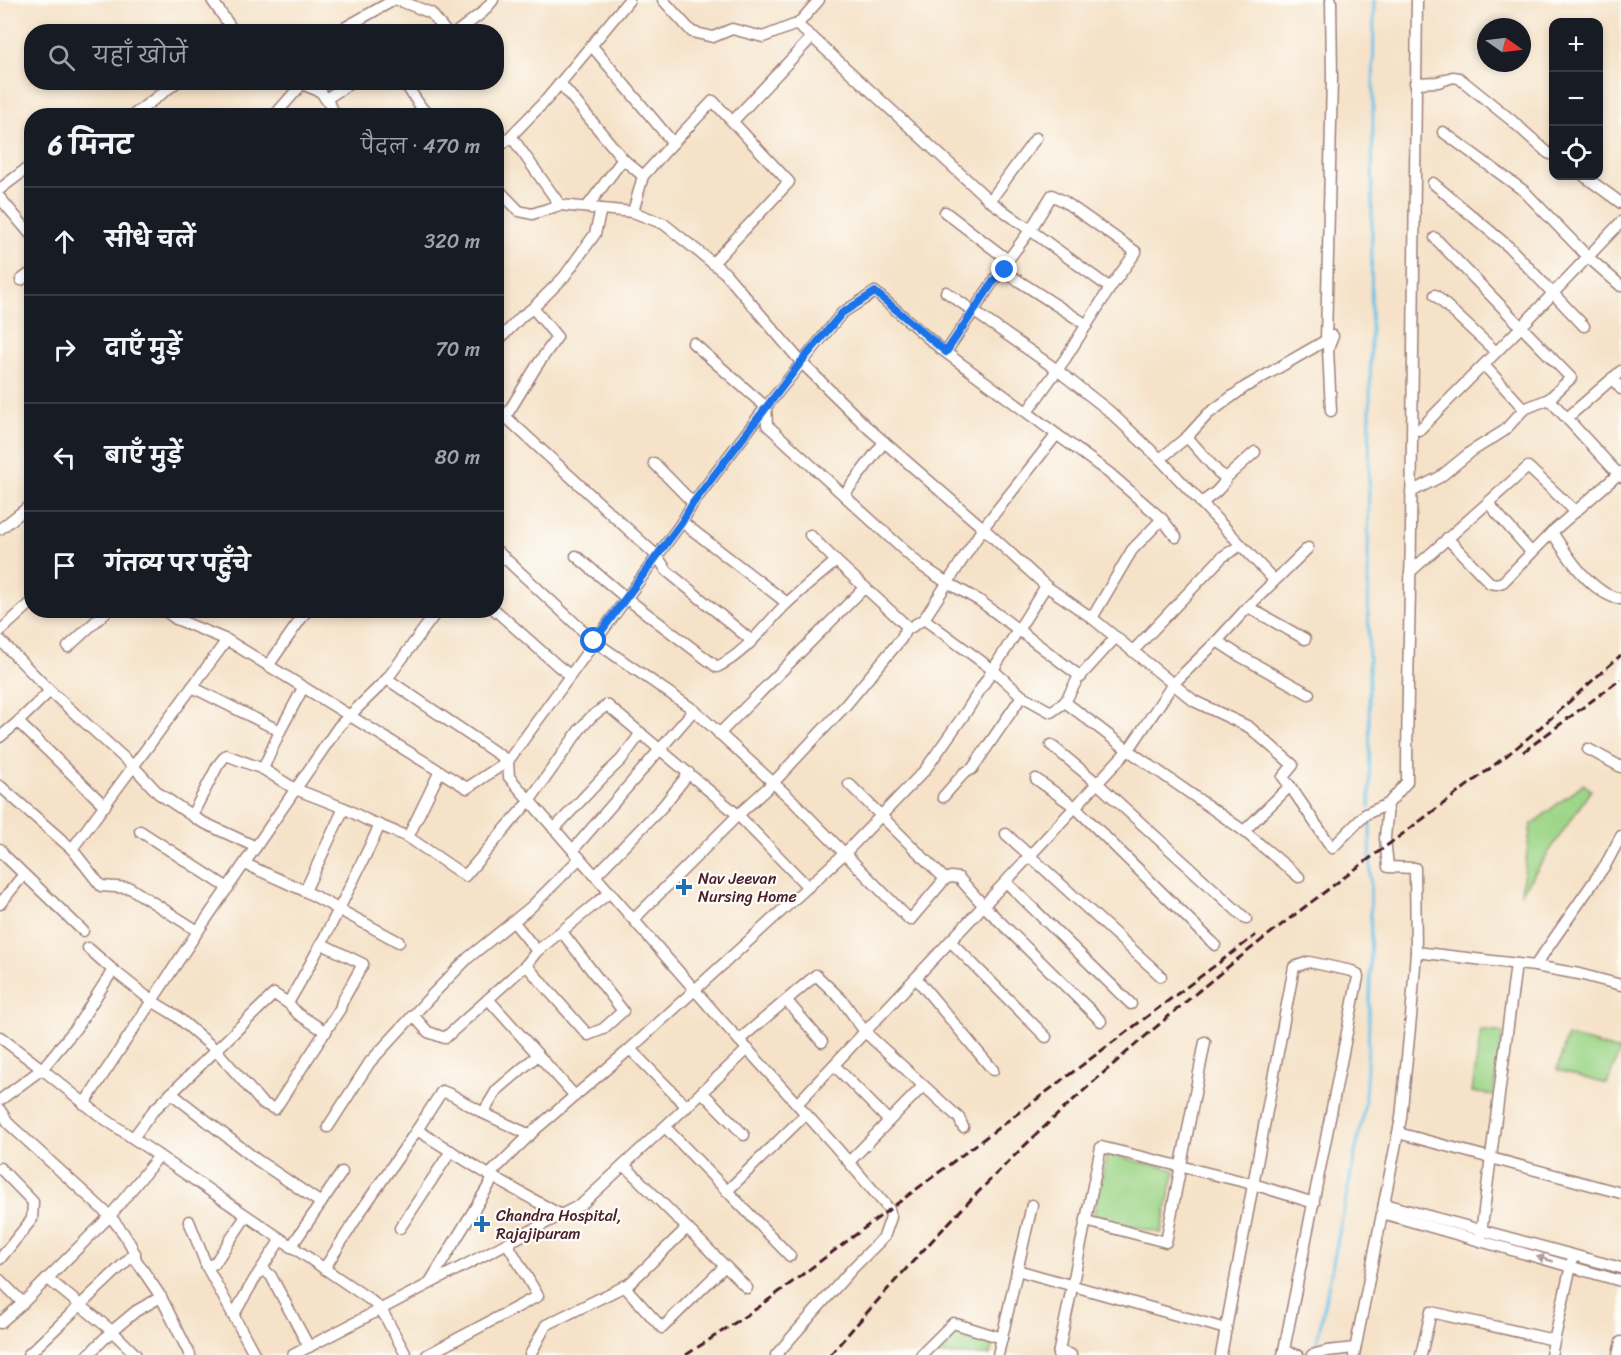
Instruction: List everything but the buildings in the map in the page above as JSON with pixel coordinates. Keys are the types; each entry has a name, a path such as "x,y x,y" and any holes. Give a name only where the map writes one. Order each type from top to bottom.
{"street":[{"path":"212,0 228,24"},
{"path":"352,24 396,0 431,13 440,24"},
{"path":"467,24 483,12 493,0"},
{"path":"504,143 547,99 628,0"},
{"path":"663,0 692,32 713,37 732,29 763,37 797,25 819,0"},
{"path":"1331,0 1332,78 1326,340 1333,336"},
{"path":"504,195 519,211 532,214 560,205 587,207 633,212 664,224 725,273 801,362 884,442 1046,586 1092,618 1194,701 1250,727 1293,765 1283,777 1332,848 1366,814 1388,804 1407,782 1417,0"},
{"path":"797,25 990,201 1110,288"},
{"path":"733,121 812,37"},
{"path":"592,46 673,142"},
{"path":"1415,83 1459,78 1549,153"},
{"path":"560,83 622,159 643,176"},
{"path":"143,108 166,90"},
{"path":"280,108 294,90"},
{"path":"316,90 321,92 332,108"},
{"path":"326,99 340,90"},
{"path":"409,90 422,108"},
{"path":"633,212 643,176 714,101 789,182 713,263"},
{"path":"1443,132 1524,191 1588,257 1621,286"},
{"path":"511,136 560,205"},
{"path":"990,201 1036,138"},
{"path":"587,207 622,159"},
{"path":"0,189 24,171"},
{"path":"1589,180 1621,203"},
{"path":"1433,183 1509,247 1584,326"},
{"path":"946,352 1005,264 1031,230 1052,195 1136,252 1027,412"},
{"path":"0,198 24,226"},
{"path":"504,335 564,277 595,234 602,209"},
{"path":"945,212 1004,257 1006,261 1004,268 1008,274 1087,324"},
{"path":"1419,430 1621,222"},
{"path":"1411,492 1440,477 1472,451 1504,431 1524,409 1549,399 1571,378 1435,238"},
{"path":"175,618 227,640 467,788 508,761 682,522 693,503 766,406 842,313 875,292 946,352 1109,473 1162,519 1176,537"},
{"path":"946,292 1055,369 1108,410 1160,459 1274,580"},
{"path":"1435,295 1496,352"},
{"path":"533,308 557,337 536,366 506,416 657,556 667,571 752,641"},
{"path":"1331,411 1328,349 1333,336"},
{"path":"1160,459 1187,437 1208,414 1245,387 1333,336"},
{"path":"693,343 766,406 767,425 919,564 980,601 1081,677"},
{"path":"1484,365 1524,409"},
{"path":"1567,418 1617,375 1621,389"},
{"path":"1447,538 1490,583 1503,582 1552,532 1620,475 1549,399"},
{"path":"1187,437 1226,478"},
{"path":"634,919 773,783 845,706 902,639 905,631 924,619 983,528 1054,438"},
{"path":"844,495 884,442"},
{"path":"1201,502 1211,496 1226,478 1255,452"},
{"path":"654,463 693,503"},
{"path":"1410,572 1528,467 1575,511"},
{"path":"1488,503 1531,552"},
{"path":"0,529 24,510"},
{"path":"1092,618 1132,550 1162,519"},
{"path":"682,522 787,603"},
{"path":"1552,532 1567,556 1596,586 1615,598 1621,599"},
{"path":"810,535 909,628"},
{"path":"1132,651 1222,557 1241,545"},
{"path":"797,1104 1128,750 1173,684 1308,548"},
{"path":"576,556 626,598 717,667 726,663 752,641 787,603 836,561"},
{"path":"504,557 594,641 694,710 793,801 910,920 945,879 959,878 984,906 1101,1021"},
{"path":"429,1283 492,1176 530,1135 630,1049 845,853 925,770 966,712 1046,586"},
{"path":"719,734 865,587"},
{"path":"1248,607 1305,639"},
{"path":"24,611 0,639 50,691 133,766 158,793 200,821 256,847"},
{"path":"68,647 99,618"},
{"path":"268,666 301,618"},
{"path":"84,1104 198,931 339,726 387,679 432,618"},
{"path":"504,618 570,675"},
{"path":"924,619 993,670 1022,696 1051,712 1065,702 1077,680 1116,638"},
{"path":"72,849 227,640"},
{"path":"1217,641 1309,694"},
{"path":"387,679 508,761"},
{"path":"192,687 280,731"},
{"path":"263,769 303,688"},
{"path":"0,737 50,691"},
{"path":"943,797 964,773 972,769 1022,696"},
{"path":"1065,702 1128,750 1244,831 1299,877"},
{"path":"192,815 224,756 232,756 263,769 295,789 408,837 465,876 530,800 580,729 607,705 738,815 808,887"},
{"path":"328,1126 370,1062 468,958 531,907 577,854 660,748 694,710"},
{"path":"18,722 105,806"},
{"path":"554,829 621,760 641,733"},
{"path":"1051,745 1097,783 1246,919"},
{"path":"1588,749 1621,767"},
{"path":"508,761 509,777 889,1209 890,1223 884,1237 852,1268 776,1355"},
{"path":"408,837 440,771"},
{"path":"596,877 663,806 689,773"},
{"path":"1036,779 1074,807 1215,945"},
{"path":"849,784 945,879"},
{"path":"0,786 72,849 101,886 130,888 198,931"},
{"path":"1244,831 1290,786"},
{"path":"1312,1355 1326,1351 1354,1352 1398,1133 1416,952 1415,868 1388,867 1385,838 1388,804"},
{"path":"304,891 344,808"},
{"path":"288,1003 322,944 380,825"},
{"path":"140,831 228,888"},
{"path":"1006,834 1161,976"},
{"path":"1535,966 1606,864 1621,836"},
{"path":"0,849 83,931"},
{"path":"245,864 304,891 399,942"},
{"path":"0,904 20,879"},
{"path":"1006,882 1131,1004"},
{"path":"413,1015 428,1032 445,1038 526,965 537,951 610,892"},
{"path":"513,921 537,951"},
{"path":"526,965 588,1035 603,1029 623,1011 562,932"},
{"path":"950,942 1046,1037"},
{"path":"88,948 152,1001 175,1015 216,1050 262,1103 275,1109 340,1009 363,964 322,944"},
{"path":"1416,952 1535,966 1579,974 1621,986"},
{"path":"1221,1355 1294,967 1309,962 1352,971 1358,974 1358,977 1283,1353 1298,1355"},
{"path":"1480,1236 1516,964"},
{"path":"0,1100 42,1069 76,1029 113,970"},
{"path":"739,1040 816,975 843,1001 865,1032 958,1118 963,1127"},
{"path":"916,978 993,1070"},
{"path":"133,1138 153,1111 274,994 288,1003 298,1014 326,1032"},
{"path":"488,999 575,1096"},
{"path":"787,1001 822,1041"},
{"path":"0,1037 84,1104 381,1309 406,1355"},
{"path":"1086,1221 1166,1242 1205,1042"},
{"path":"630,1049 687,1107"},
{"path":"293,1355 582,1204 748,1049"},
{"path":"483,1113 497,1090 538,1055"},
{"path":"834,1065 889,1120"},
{"path":"849,1162 923,1086"},
{"path":"324,1269 442,1091 530,1135"},
{"path":"702,1092 744,1136"},
{"path":"171,1093 257,1160 321,1203"},
{"path":"0,1110 10,1125 110,1216 124,1233 135,1253 136,1260 161,1297 190,1355"},
{"path":"727,1191 806,1114"},
{"path":"665,1127 790,1256"},
{"path":"417,1130 561,1215"},
{"path":"1398,1133 1621,1193"},
{"path":"1071,1355 1059,1353 1101,1147 1253,1184 1314,1203"},
{"path":"400,1228 451,1151"},
{"path":"0,1323 110,1216 159,1156"},
{"path":"624,1165 747,1288"},
{"path":"0,1168 33,1202 32,1219 0,1259"},
{"path":"291,1247 342,1173"},
{"path":"998,1355 1032,1205"},
{"path":"1383,1209 1480,1236 1571,1267 1621,1281"},
{"path":"207,1267 215,1263 246,1216"},
{"path":"189,1221 207,1267 255,1355"},
{"path":"530,1355 546,1325 629,1284 687,1228"},
{"path":"1480,1236 1574,1255 1621,1268"},
{"path":"233,1316 281,1239"},
{"path":"427,1355 538,1296 507,1243"},
{"path":"28,1355 135,1253"},
{"path":"1551,1355 1574,1255"},
{"path":"624,1286 662,1328 725,1266"},
{"path":"262,1268 271,1276 309,1347"},
{"path":"1017,1270 1226,1329"},
{"path":"47,1278 112,1331 136,1355"},
{"path":"0,1280 23,1303"},
{"path":"88,1355 136,1311 161,1297"},
{"path":"1421,1355 1431,1312 1554,1340"},
{"path":"921,1355 953,1323 1002,1338"},
{"path":"1618,1355 1621,1342"}],"green space":[{"path":"1583,784 1591,790 1521,893 1531,825"},
{"path":"1481,1030 1503,1033 1493,1095 1472,1092"},
{"path":"1567,1036 1620,1051 1607,1084 1557,1070"},
{"path":"1107,1154 1175,1170 1161,1233 1093,1217"},
{"path":"954,1329 993,1341 990,1355 928,1355"}],"waterway":[{"path":"1370,808 1368,554 1374,0"},
{"path":"1315,1352 1364,1109 1370,999 1370,815"}],"railway":[{"path":"830,1355 915,1259 981,1190 1100,1076 1237,960 1513,750 1621,655"},
{"path":"1523,752 1621,679"},
{"path":"686,1355 759,1307 1256,935"}],"place":[{"name":"Nav Jeevan Nursing Home","path":"684,887"},
{"name":"Chandra Hospital, Rajajipuram","path":"482,1224"}],"route":[{"path":"594,641 766,406 842,313 875,292 946,352 1005,264 1005,270"}]}
